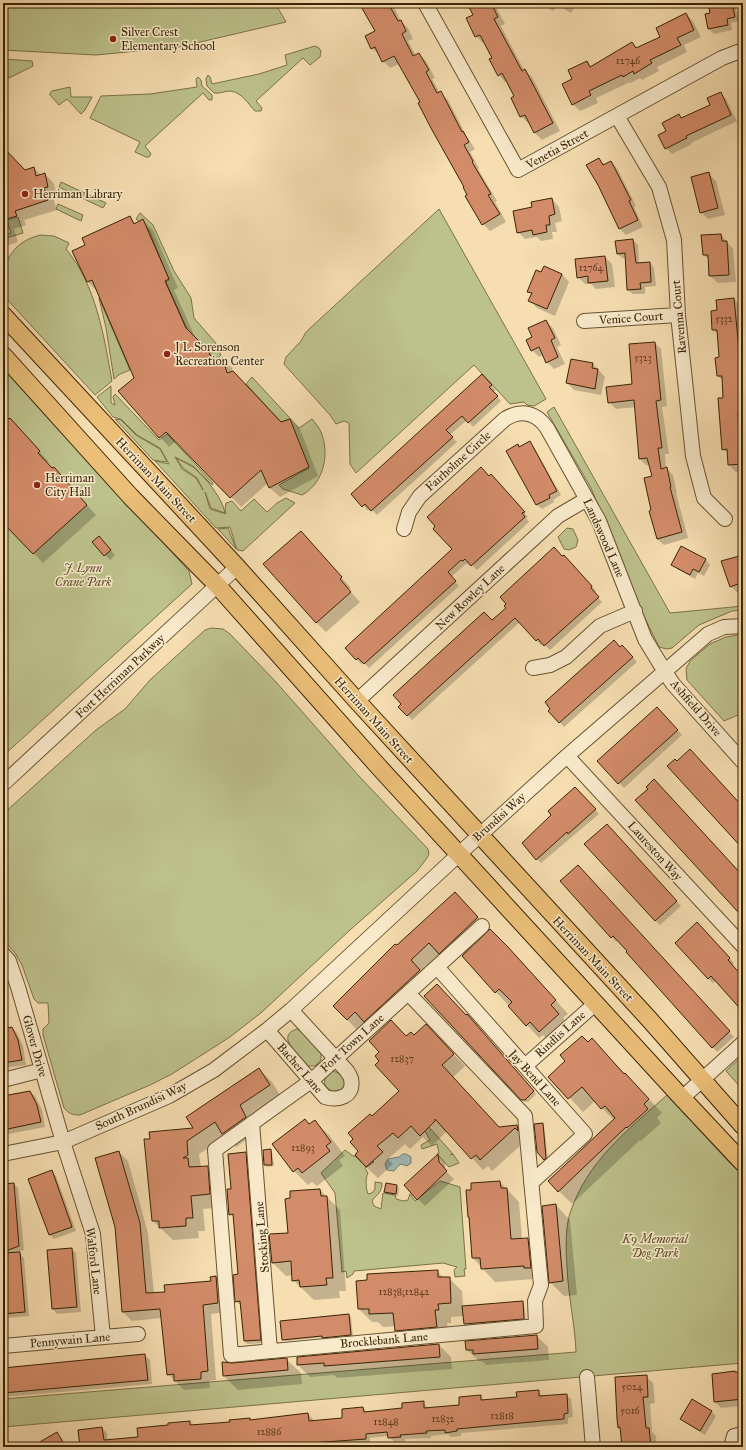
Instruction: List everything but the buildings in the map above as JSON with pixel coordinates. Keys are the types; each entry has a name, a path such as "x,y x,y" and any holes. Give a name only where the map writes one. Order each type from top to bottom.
{"main road":[{"name":"Herriman Main Street","path":"3,315 237,567 743,1126"},
{"path":"3,355 131,497 217,586 373,760 743,1163"}],"street":[{"name":"Venetia Street","path":"425,3 518,170 722,58 743,50"},
{"name":"Ravenna Court","path":"618,116 659,187 674,240 678,315 693,456 704,498 725,519"},
{"name":"Venice Court","path":"584,321 678,315"},
{"name":"Fairholme Circle","path":"404,529 410,512 420,496 505,419 515,414 530,414"},
{"name":"Landswood Lane","path":"530,414 539,418 547,428 599,520 645,639 665,672"},
{"name":"New Rowley Lane","path":"357,701 558,516 587,499"},
{"name":"Fort Herriman Parkway","path":"3,784 237,567"},
{"path":"533,668 550,665 566,657 600,626 635,611"},
{"name":"Brundisi Way","path":"267,1030 291,1010 567,756 708,634 724,627 743,626"},
{"name":"Ashfield Drive","path":"665,672 673,684 743,762"},
{"name":"Laureston Way","path":"567,756 743,946"},
{"name":"Fort Town Lane","path":"231,1355 215,1150 311,1081 482,926"},
{"name":"Glover Drive","path":"3,954 9,961 18,987 63,1142"},
{"name":"Jay Bend Lane","path":"437,967 585,1134 531,1183"},
{"path":"408,993 525,1116 531,1183"},
{"name":"Rindlis Lane","path":"525,1066 596,1003"},
{"name":"Bacher Lane","path":"267,1030 325,1096 332,1099 341,1098 346,1094 351,1089 351,1080 347,1071 291,1010"},
{"name":"South Brundisi Way","path":"3,1154 63,1142 169,1096 214,1070 267,1030"},
{"path":"682,1098 743,1043"},
{"path":"3,1080 42,1070"},
{"name":"Stocking Lane","path":"252,1123 270,1351"},
{"name":"Walford Lane","path":"63,1142 93,1234 103,1337"},
{"name":"Brocklebank Lane","path":"231,1355 536,1326 535,1302 541,1285 531,1183"},
{"name":"Pennywain Lane","path":"3,1346 138,1334"},
{"path":"587,1377 593,1447 587,1447"},
{"path":"731,1447 734,1436 743,1434"}],"green space":[{"name":"Silver Crest Elementary School","path":"3,3 275,3 286,22 179,47 96,55 3,50"},
{"path":"315,46 321,51 320,57 310,65 303,58 256,101 262,108 261,111 255,111 244,99 234,92 214,93 207,86 206,79 208,75 212,84 259,74 287,65 285,55"},
{"path":"3,59 32,61 33,66 9,78 3,68"},
{"path":"198,77 201,80 202,86 212,95 212,100 209,100 203,93 145,146 151,154 149,157 135,152 140,142 90,118 101,96 150,94 197,87 196,79"},
{"path":"70,87 71,97 92,97 81,114 67,99 59,105 50,95 52,91"},
{"path":"61,182 106,203 103,208 59,187"},
{"path":"58,204 83,215 81,221 56,209"},
{"path":"439,209 546,399 534,406 527,405 524,402 510,404 474,365 356,473 350,464 349,423 344,421 336,424 330,415 284,364 286,357 301,341 306,332"},
{"path":"140,213 153,225 174,271 191,298 194,318 215,342 221,355 215,361 187,329 166,282 169,280 149,230 136,219"},
{"path":"18,217 23,233 3,239 3,236 11,233 7,220"},
{"path":"40,235 54,236 69,243 66,249 85,278 92,295 106,346 112,381 95,395 3,295 3,265 5,266 11,254 18,246 28,239"},
{"path":"99,298 130,370 120,374 114,379 106,328"},
{"name":"J. Lynn Crane Park","path":"3,367 189,571 192,584 3,756"},
{"path":"252,377 299,428 312,419 321,432 325,449 323,467 316,483 310,490 302,495 283,489 279,485 309,468 289,419 281,422 246,384"},
{"path":"111,386 111,403 115,405 113,397 115,394 159,440 167,434 213,483 212,485 203,476 217,494 225,513 211,508 205,492 210,509 226,514 226,503 232,501 241,511 254,499 267,512 277,503 286,498 295,503 243,551 237,550 230,527 216,528 155,461 169,464 160,448 137,435 121,419 113,417 97,397","holes":["175,457 193,466 203,476 193,467 176,458 183,468 197,478 203,490 196,478 182,469"]},
{"path":"554,407 670,613 743,606 743,610 732,611 699,625 672,648 667,649 659,647 640,608 591,488 547,412"},
{"path":"115,419 121,420 136,435 160,449 167,462 153,460"},
{"path":"228,528 236,549 218,529"},
{"path":"567,528 573,529 578,540 576,547 569,550 564,549 558,537"},
{"path":"211,628 223,629 230,634 275,681 358,775 428,849 429,854 417,871 350,930 262,1012 230,1037 172,1074 150,1085 80,1115 69,1113 64,1108 43,1035 43,1029 49,1023 48,1003 38,1003 34,999 22,965 15,953 3,939 3,814 96,730 125,709 150,680 205,630"},
{"path":"743,634 743,715 738,715 724,721 687,680 686,669 690,661 710,644 726,637"},
{"path":"297,1029 304,1033 321,1052 321,1060 315,1066 308,1066 295,1052 288,1041 288,1036 291,1032"},
{"path":"743,1055 743,1090 726,1071"},
{"path":"331,1071 342,1075 345,1086 342,1090 332,1091 325,1084 326,1078"},
{"name":"K9 Memorial Dog Park","path":"667,1095 728,1161 743,1175 743,1363 3,1427 3,1399 576,1352 566,1247 568,1219 570,1213 587,1177 598,1162 623,1134"},
{"path":"418,1115 453,1154 459,1163 449,1167 437,1154 439,1153 437,1144 422,1149 421,1145 430,1140 425,1131 418,1125"},
{"path":"345,1150 355,1156 362,1163 369,1157 374,1162 365,1168 368,1173 366,1178 366,1187 368,1194 372,1193 375,1189 375,1182 382,1183 382,1187 373,1202 374,1206 381,1209 383,1193 395,1195 396,1199 403,1201 408,1200 410,1194 415,1201 440,1181 460,1187 466,1269 464,1269 465,1276 455,1277 454,1270 457,1267 443,1263 354,1271 353,1274 347,1278 346,1271 342,1272 335,1193 321,1173"}],"water":[{"path":"403,1154 411,1157 411,1163 407,1166 401,1164 394,1171 387,1170 385,1164 388,1159 399,1157"}],"place":[{"name":"Silver Crest Elementary School","path":"113,39"},
{"name":"Herriman Library","path":"25,194"},
{"name":"J L Sorenson Recreation Center","path":"167,354"},
{"name":"Herriman City Hall","path":"37,485"}]}
